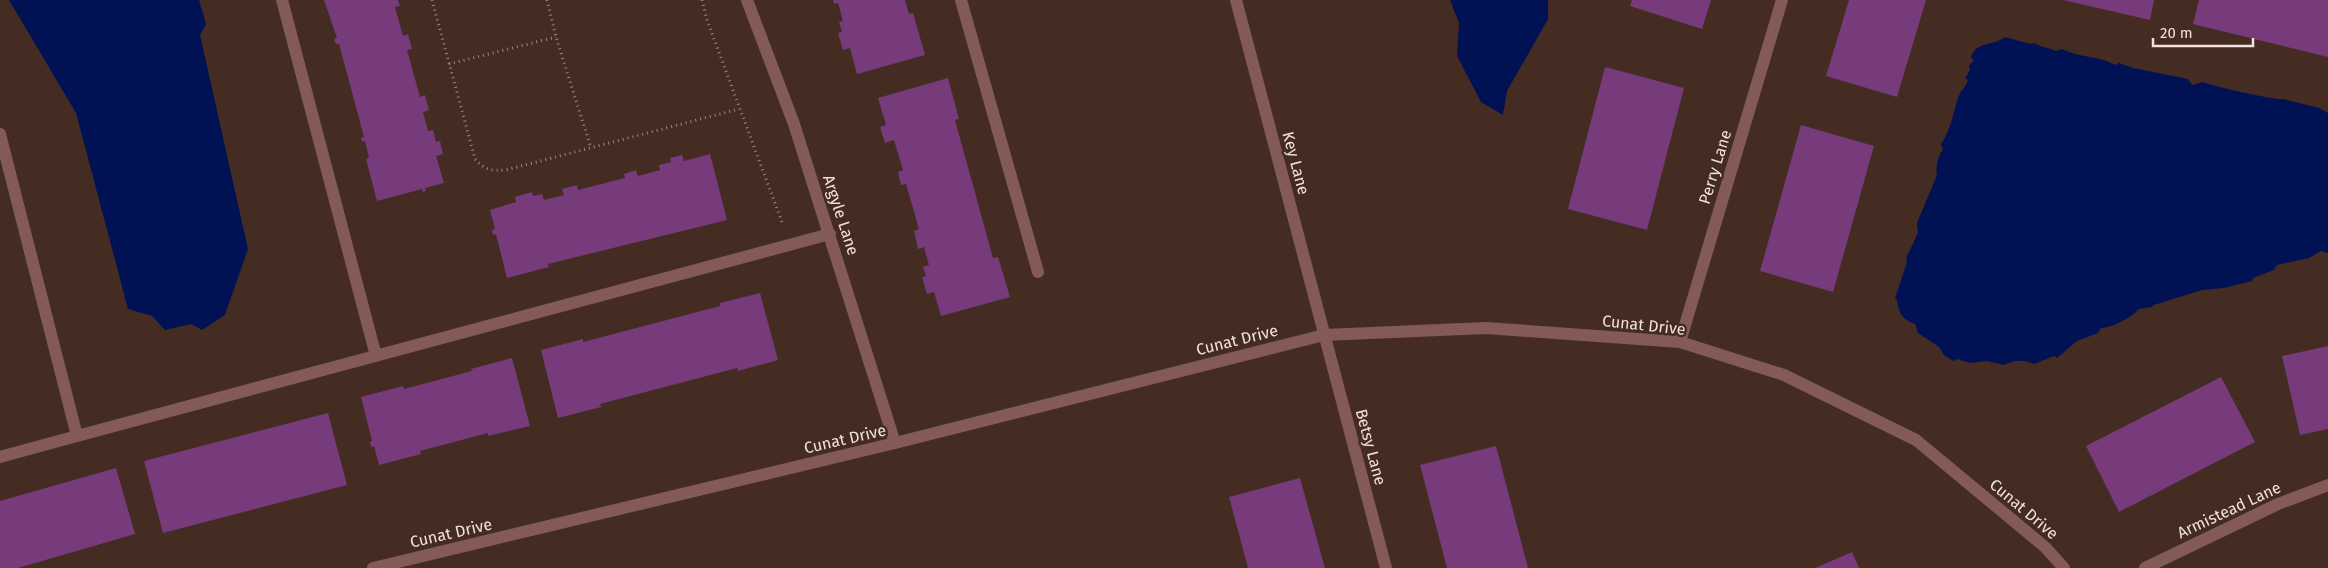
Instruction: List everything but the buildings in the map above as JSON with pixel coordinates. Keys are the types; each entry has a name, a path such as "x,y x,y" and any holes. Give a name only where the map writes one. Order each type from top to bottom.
{"street":[{"path":"282,0 376,356"},
{"name":"Argyle Lane","path":"747,0 794,124 895,443"},
{"path":"961,0 1038,272"},
{"name":"Key Lane","path":"1236,0 1324,335"},
{"name":"Perry Lane","path":"1680,342 1782,0"},
{"path":"0,134 77,436"},
{"path":"0,456 830,234"},
{"name":"Cunat Drive","path":"373,568 895,443 1324,335 1486,328 1680,342 1784,375 1916,440 2045,547 2064,568"},
{"name":"Betsy Lane","path":"1324,335 1386,568"},
{"name":"Armistead Lane","path":"2145,568 2278,504 2328,485"}],"path":[{"path":"432,0 475,159 482,167 494,171 506,170 740,109"},
{"path":"547,0 556,37 591,148"},
{"path":"702,0 707,20 791,244"},
{"path":"449,64 556,37"}],"shaded area":[{"path":"9,0 199,0 206,24 200,35 248,249 225,315 202,330 191,324 165,330 152,316 128,309 76,113"},
{"path":"1450,0 1548,0 1548,19 1507,91 1503,115 1481,102 1457,56 1459,23"},
{"path":"2005,37 2030,44 2034,43 2056,51 2062,49 2115,65 2119,63 2133,68 2188,79 2192,85 2203,82 2269,98 2283,99 2319,108 2328,113 2328,253 2321,251 2309,258 2277,265 2274,270 2253,278 2252,281 2224,288 2202,290 2152,307 2139,309 2122,322 2101,328 2098,333 2077,341 2057,358 2054,356 2034,364 2019,361 2004,365 1987,361 1970,363 1957,359 1953,361 1944,355 1939,347 1918,333 1915,324 1902,315 1895,298 1907,262 1906,258 1918,233 1917,223 1937,175 1937,162 1943,150 1941,144 1950,127 1959,96 1968,80 1965,78 1970,70 1969,66 1974,60 1971,58 1973,53 1981,46 1996,42"}]}
